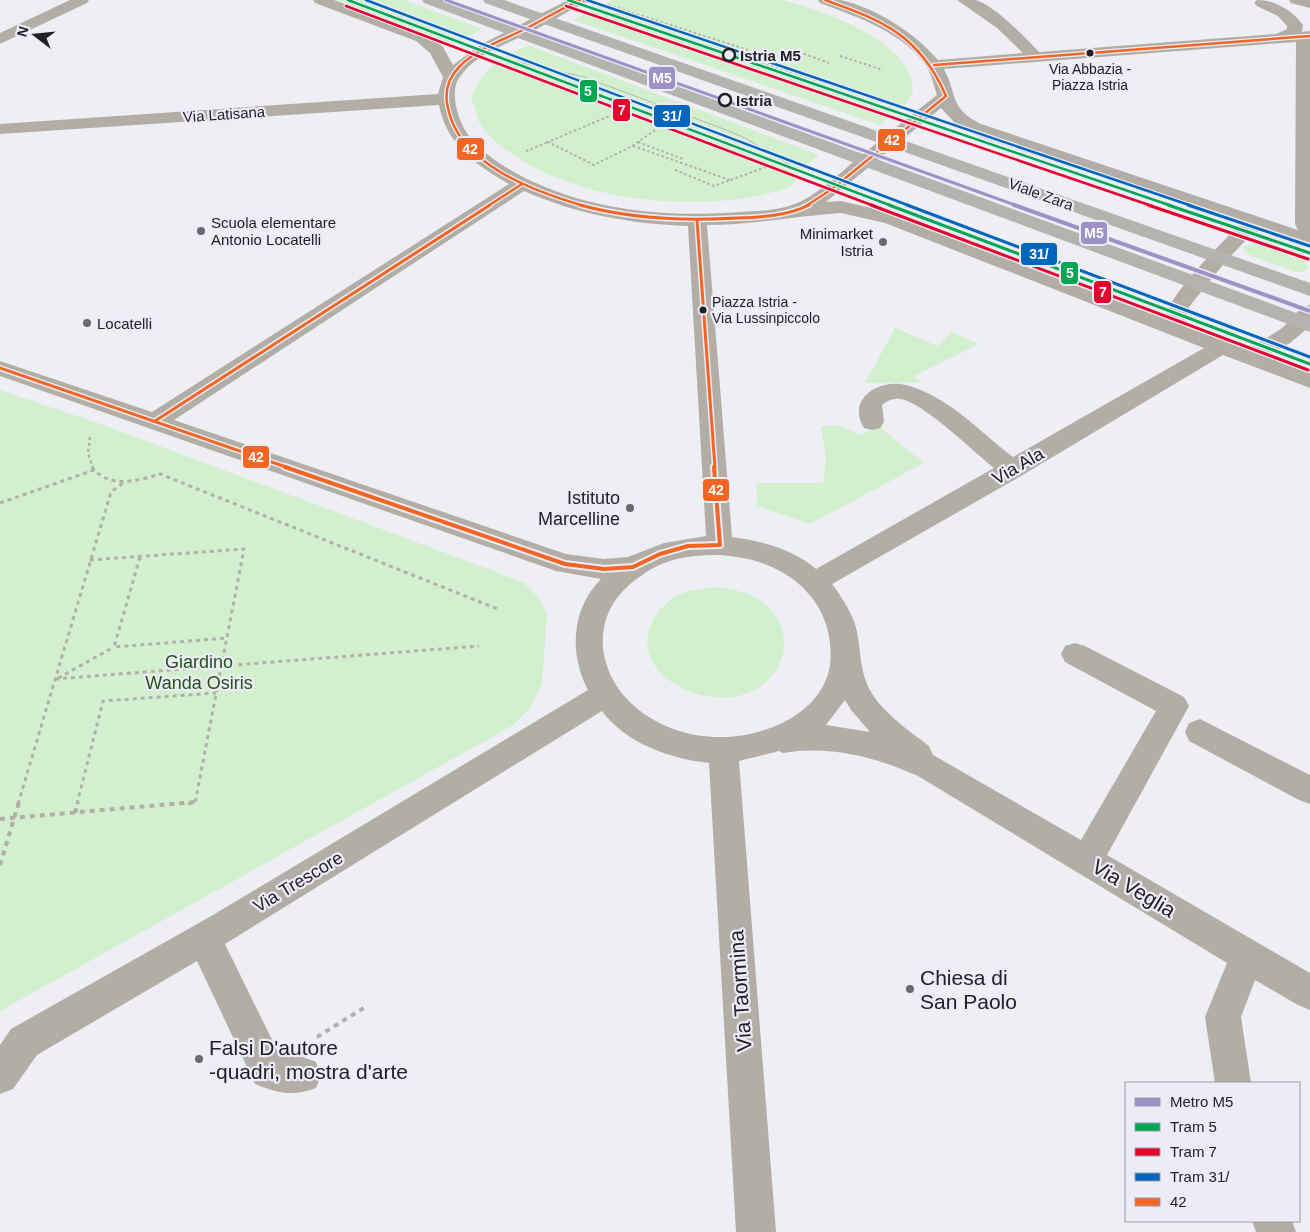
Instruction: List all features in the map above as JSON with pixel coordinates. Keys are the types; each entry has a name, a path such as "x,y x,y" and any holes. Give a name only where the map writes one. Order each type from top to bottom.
{"main road":[{"name":"Viale Zara","path":"428,0 1197,284 1308,319"},
{"name":"Viale Zara","path":"490,0 891,140 1310,290"}],"street":[{"path":"0,39 82,0"},
{"path":"320,0 422,38 437,50 452,77"},
{"path":"580,0 474,56 452,77 447,99 448,108 456,129 471,149 490,165 522,184 560,199 603,210 643,216 697,220 743,218 841,207 891,218 1310,381"},
{"path":"825,0 889,27 913,44 934,65 941,78 947,104 955,114 970,126 986,133 1227,214 1264,224 1310,241"},
{"path":"964,0 1003,26 1035,57"},
{"path":"1296,0 1310,3"},
{"path":"1257,2 1283,12 1295,25 1295,31 1278,39"},
{"path":"1257,2 1310,15"},
{"path":"934,65 1307,36 1305,224 1310,236"},
{"path":"795,211 820,198 946,96"},
{"name":"Via Latisana","path":"0,129 447,99"},
{"path":"154,421 522,184"},
{"path":"697,220 720,545"},
{"path":"1173,328 1179,306 1219,257 1245,230 1264,224"},
{"name":"Viale Zara","path":"1247,357 1267,347 1308,319"},
{"name":"Via Ala","path":"814,582 1012,470 1220,347"},
{"path":"0,368 565,564 604,569 634,567"},
{"path":"872,422 868,412 871,402 880,394 897,392 914,395 933,405 1012,470"},
{"path":"720,545 745,548 770,555 794,567 814,582 835,609 846,640 844,674 827,704 812,720 794,732 772,742 748,748 723,751 687,747 653,736 625,718 604,695 590,667 588,637 595,609 613,583 634,567 660,554 688,546 720,545"},
{"path":"565,564 588,590 595,609"},
{"name":"Via Veglia","path":"846,640 850,679 856,696 866,710 916,753 958,784"},
{"path":"1075,654 1174,706 1087,860"},
{"name":"Via Trescore","path":"0,1076 24,1042 204,938 550,730 604,695"},
{"path":"1200,732 1310,790"},
{"name":"Via Veglia","path":"772,742 809,737 828,738 864,745 915,761 958,784 1310,993"},
{"name":"Via Taormina","path":"723,751 756,1232"},
{"path":"204,938 268,1071 284,1076 303,1074"},
{"path":"1233,1082 1223,1016 1247,955"}],"path":[{"path":"603,3 748,50"},
{"path":"607,9 743,53"},
{"path":"675,34 838,87"},
{"path":"803,50 799,52 829,63"},
{"path":"840,56 882,70"},
{"path":"521,153 621,111 767,167 714,186 675,170"},
{"path":"548,142 594,165 632,146 661,126"},
{"path":"638,142 683,159"},
{"path":"632,146 730,180"},
{"path":"90,437 88,454 94,470 105,479 123,482 143,480 160,474 500,610"},
{"path":"0,502 94,470"},
{"path":"0,865 111,492 123,482"},
{"path":"0,819 195,803 244,549 90,560"},
{"path":"114,647 140,557"},
{"path":"55,679 114,647 227,638"},
{"path":"55,679 479,646"},
{"path":"75,813 103,702 216,693"},
{"path":"312,1040 367,1006"}],"green space":[{"path":"336,0 404,0 483,29 447,47 435,37"},
{"path":"612,0 782,0 798,4 854,26 888,47 901,60 910,74 913,93 907,102 880,125 573,20"},
{"path":"528,45 819,155 802,169 791,187 762,195 728,200 697,202 632,198 600,192 570,183 541,171 515,156 495,141 479,122 471,97 487,70 508,55"},
{"path":"1274,237 1291,240 1299,245 1308,269 1296,272 1251,256 1244,250 1243,247"},
{"path":"895,328 938,346 952,332 979,344 914,376 921,382 865,383"},
{"name":"Giardino Wanda Osiris","path":"0,390 104,425 523,582 536,595 547,613 542,684 530,708 512,726 0,1011"},
{"path":"821,426 842,426 859,435 879,426 924,463 810,524 757,506 756,483 823,483 826,459"},
{"path":"720,587 748,594 763,602 772,610 778,620 784,640 784,651 781,661 767,681 755,690 725,697 693,693 666,678 650,657 648,647 650,628 654,618 667,602 686,592"}],"tram line":[{"name":"5","path":"348,0 1310,364"},
{"name":"31/","path":"366,0 1310,357"},
{"name":"5","path":"568,0 1310,253"},
{"name":"31/","path":"587,0 1310,246"},
{"name":"7","path":"346,6 1308,370"},
{"name":"7","path":"566,6 1308,259"},
{"path":"504,59 584,77 729,131 745,138 800,171"}],"metro line":[{"name":"M5","path":"446,0 1310,311"}],"transit line":[{"name":"42","path":"580,0 477,52 459,67 449,82 446,94 449,115 454,127 464,142 477,155 507,175 534,189 591,208 621,214 651,218 711,220 781,214 794,211 814,202 946,96 937,76 926,59 899,33 882,23 825,0"},
{"name":"42","path":"934,65 1310,36"},
{"name":"42","path":"155,421 522,184"},
{"name":"42","path":"0,368 565,564 604,569 633,567 660,554 688,546 720,545 697,220"}],"place":[{"name":"Via Abbazia - Piazza Istria","path":"1090,53"},
{"name":"Istria M5","path":"729,55"},
{"name":"Istria","path":"725,100"},
{"name":"Scuola elementare Antonio Locatelli","path":"201,231"},
{"name":"Minimarket Istria","path":"883,242"},
{"name":"Piazza Istria - Via Lussinpiccolo","path":"703,310"},
{"name":"Locatelli","path":"87,323"},
{"name":"Istituto Marcelline","path":"630,508"},
{"name":"Chiesa di San Paolo","path":"910,989"},
{"name":"Falsi D'autore -quadri, mostra d'arte","path":"199,1059"}]}
